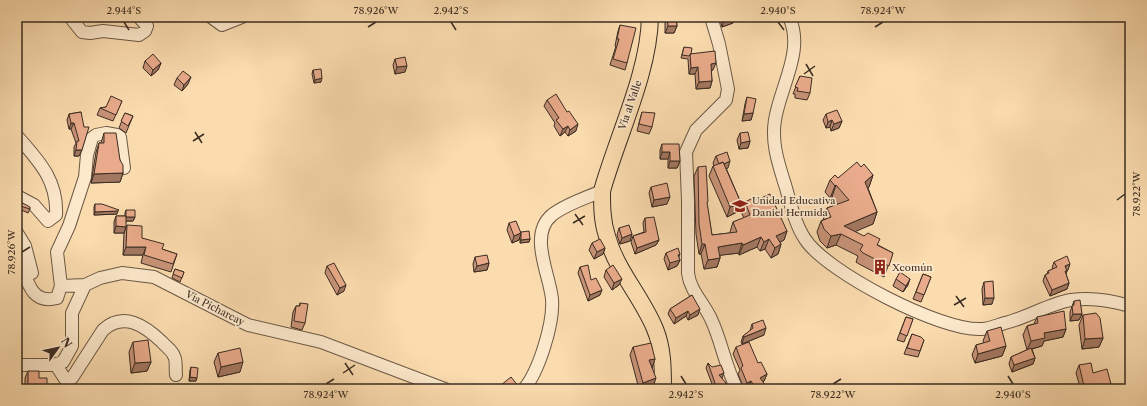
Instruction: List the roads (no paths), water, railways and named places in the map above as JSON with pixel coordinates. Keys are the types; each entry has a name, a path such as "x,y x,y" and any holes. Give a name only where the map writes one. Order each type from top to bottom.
{"main road":[{"name":"Via al Valle","path":"602,191 638,83 647,49 650,17"},
{"path":"602,191 604,224 607,238 619,264 655,330 662,353 663,389"}],"street":[{"path":"70,17 82,32 90,33 103,31 139,35 145,31 147,26 139,17"},
{"path":"211,17 222,25 242,17"},
{"path":"711,17 720,44 728,89 726,100 696,130 686,152 688,272 692,288 711,319 728,371 737,389"},
{"path":"789,17 794,39 792,55 775,119 774,139 777,158 797,225 806,240 829,262 886,298 910,310 950,325 972,329 983,329 1016,320 1069,300 1095,298 1130,306"},
{"path":"17,254 32,291 39,298 48,300 57,298 61,286 57,252 69,226 85,177 87,155 92,138 96,135 106,133 120,137 124,168"},
{"path":"17,136 38,159 48,174 57,204 56,215 48,221 34,205 17,196"},
{"path":"524,389 537,365 550,324 552,300 540,242 543,229 552,215 602,191"},
{"path":"17,233 25,246 39,298"},
{"name":"Via Picharcay","path":"61,286 85,285 100,278 122,273 154,277 248,325 321,342 444,389"},
{"path":"17,365 56,365 63,362 69,354 72,346 72,313 85,285"},
{"path":"56,365 65,379 72,378 103,330 109,324 122,320 151,331 171,350 175,357 176,375"}],"place":[{"name":"Unidad Educativa Daniel Hermida","path":"740,206"},
{"name":"Xcomún","path":"880,267"}]}
